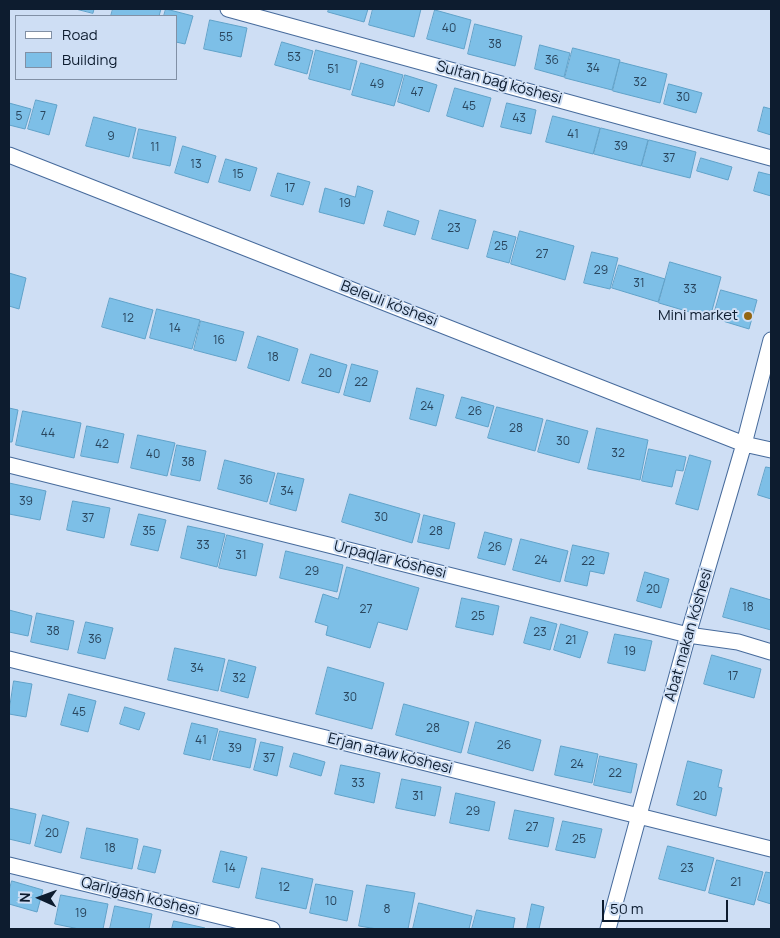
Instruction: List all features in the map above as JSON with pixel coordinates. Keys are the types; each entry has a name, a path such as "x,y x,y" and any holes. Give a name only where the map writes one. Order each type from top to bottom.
{"street":[{"name":"Sultan baǵ kóshesi","path":"228,9 771,158"},
{"name":"Beleuli kóshesi","path":"9,155 744,444 771,450"},
{"name":"Abat makan kóshesi","path":"608,929 688,635 744,444 771,340"},
{"name":"Urpaqlar kóshesi","path":"9,465 688,635 738,642 771,652"},
{"name":"Erjan ataw kóshesi","path":"9,659 771,849"},
{"name":"Qarlıǵash kóshesi","path":"9,865 272,929"}],"building":[{"path":"76,9 94,9 93,13"},
{"path":"113,9 161,9 159,15 111,15"},
{"path":"166,9 193,16 185,44 178,42 178,15 164,15"},
{"path":"329,9 368,9 364,22 328,12"},
{"path":"373,9 421,9 414,37 369,25"},
{"path":"435,10 471,20 464,49 427,39"},
{"path":"210,20 247,28 241,57 204,49"},
{"path":"475,24 522,36 515,66 468,54"},
{"path":"282,42 313,51 307,74 275,65"},
{"path":"540,45 570,53 564,77 535,69"},
{"path":"573,48 620,60 612,90 565,78"},
{"path":"316,50 357,61 350,90 309,79"},
{"path":"620,62 667,74 660,103 613,91"},
{"path":"361,63 403,75 394,106 352,95"},
{"path":"405,75 437,85 429,112 398,102"},
{"path":"669,84 702,93 696,113 664,104"},
{"path":"455,88 491,98 483,127 447,116"},
{"path":"36,100 57,105 49,135 28,129"},
{"path":"9,103 31,109 25,129 9,125"},
{"path":"507,103 536,110 531,134 501,127"},
{"path":"764,107 771,109 771,135 758,131"},
{"path":"553,116 600,128 593,154 546,142"},
{"path":"94,117 136,128 129,157 86,146"},
{"path":"601,128 648,140 641,166 594,154"},
{"path":"139,129 176,137 170,166 133,158"},
{"path":"649,140 696,152 690,178 642,166"},
{"path":"183,146 216,156 208,183 175,173"},
{"path":"701,158 732,167 728,180 697,171"},
{"path":"226,159 257,168 250,191 219,182"},
{"path":"759,172 771,175 771,196 754,191"},
{"path":"278,173 310,182 303,205 271,196"},
{"path":"358,186 373,191 364,224 319,212 325,188 355,197"},
{"path":"440,210 476,220 468,249 432,239"},
{"path":"388,211 419,221 415,235 384,226"},
{"path":"494,231 516,237 509,263 487,257"},
{"path":"520,231 574,246 565,280 511,264"},
{"path":"592,252 618,258 610,289 584,283"},
{"path":"670,262 721,277 710,318 659,303"},
{"path":"619,265 665,279 658,302 612,288"},
{"path":"9,273 26,278 19,309 9,306"},
{"path":"721,290 757,300 749,329 713,318"},
{"path":"110,298 153,310 145,339 102,327"},
{"path":"157,309 200,320 192,349 150,338"},
{"path":"201,321 244,332 236,361 194,350"},
{"path":"258,336 298,349 289,381 248,368"},
{"path":"311,354 347,365 339,393 302,383"},
{"path":"352,364 378,371 370,402 344,395"},
{"path":"417,388 444,395 436,426 410,419"},
{"path":"462,397 494,406 488,427 456,418"},
{"path":"497,407 543,419 535,451 488,438"},
{"path":"9,408 18,410 12,442 9,442"},
{"path":"23,411 81,423 74,458 16,445"},
{"path":"547,420 588,431 579,463 538,452"},
{"path":"87,426 124,434 118,463 81,456"},
{"path":"597,428 648,440 640,480 588,469"},
{"path":"138,435 175,443 167,476 131,468"},
{"path":"177,445 206,451 200,481 171,475"},
{"path":"649,449 686,457 683,471 676,470 672,487 642,481"},
{"path":"690,455 711,461 698,510 676,504"},
{"path":"225,460 275,473 267,502 218,489"},
{"path":"766,467 771,468 771,499 758,495"},
{"path":"278,473 304,479 296,511 270,504"},
{"path":"9,483 46,491 40,520 9,514"},
{"path":"350,494 420,514 412,543 342,522"},
{"path":"73,501 110,508 104,538 67,530"},
{"path":"139,514 166,520 158,551 131,545"},
{"path":"424,515 455,523 449,549 418,542"},
{"path":"188,526 225,534 217,567 181,558"},
{"path":"485,532 512,539 505,565 478,558"},
{"path":"227,535 263,544 256,576 219,568"},
{"path":"521,539 568,551 560,582 513,570"},
{"path":"573,545 609,553 604,574 590,571 587,586 565,581"},
{"path":"286,551 343,565 337,592 280,578"},
{"path":"347,567 419,588 407,630 378,622 370,648 326,635 328,626 315,622 323,594 338,599"},
{"path":"645,572 669,579 661,608 637,601"},
{"path":"731,588 771,600 771,630 723,617"},
{"path":"462,598 499,606 493,635 456,627"},
{"path":"9,610 32,616 28,636 9,632"},
{"path":"37,613 74,621 68,650 31,642"},
{"path":"531,617 557,624 550,650 524,643"},
{"path":"86,622 113,628 105,659 78,653"},
{"path":"561,624 588,632 580,658 554,650"},
{"path":"615,634 652,641 645,671 608,663"},
{"path":"175,648 225,659 218,691 168,680"},
{"path":"712,655 761,669 754,698 704,684"},
{"path":"229,660 256,667 248,698 221,691"},
{"path":"328,667 384,683 372,729 316,714"},
{"path":"14,681 32,684 26,717 9,714"},
{"path":"69,694 96,701 88,732 61,725"},
{"path":"404,704 469,722 461,753 396,735"},
{"path":"125,707 145,713 139,730 120,724"},
{"path":"476,722 541,740 533,771 468,753"},
{"path":"192,723 218,729 210,760 184,754"},
{"path":"220,731 256,739 250,768 213,760"},
{"path":"261,742 283,747 277,776 254,770"},
{"path":"561,746 598,754 592,783 555,775"},
{"path":"294,753 325,762 321,776 290,767"},
{"path":"600,756 637,764 631,793 594,785"},
{"path":"688,761 722,770 718,787 722,788 716,816 677,805"},
{"path":"341,765 380,773 374,803 335,794"},
{"path":"402,779 441,787 435,816 396,808"},
{"path":"456,793 495,802 489,831 450,823"},
{"path":"9,808 36,814 30,844 9,839"},
{"path":"515,810 554,818 548,847 509,839"},
{"path":"43,815 69,822 61,853 35,846"},
{"path":"563,821 602,829 595,858 556,850"},
{"path":"87,828 138,839 132,869 81,858"},
{"path":"144,846 161,850 155,873 138,869"},
{"path":"668,846 714,858 705,891 659,879"},
{"path":"221,851 247,857 239,888 213,882"},
{"path":"717,860 763,872 754,905 709,893"},
{"path":"262,868 313,879 306,909 256,898"},
{"path":"766,872 771,873 771,904 758,900"},
{"path":"12,881 43,890 37,912 9,904 9,891"},
{"path":"316,884 353,891 347,921 310,913"},
{"path":"367,885 415,893 408,929 377,929 359,926"},
{"path":"61,895 108,904 103,929 79,929 55,924"},
{"path":"419,903 472,916 469,929 413,929"},
{"path":"532,904 544,907 539,929 527,929"},
{"path":"115,906 152,914 149,929 110,929"},
{"path":"477,910 515,918 513,929 472,929"},
{"path":"174,921 205,928 172,929"}],"place":[{"name":"Mini market","path":"748,316"}]}
